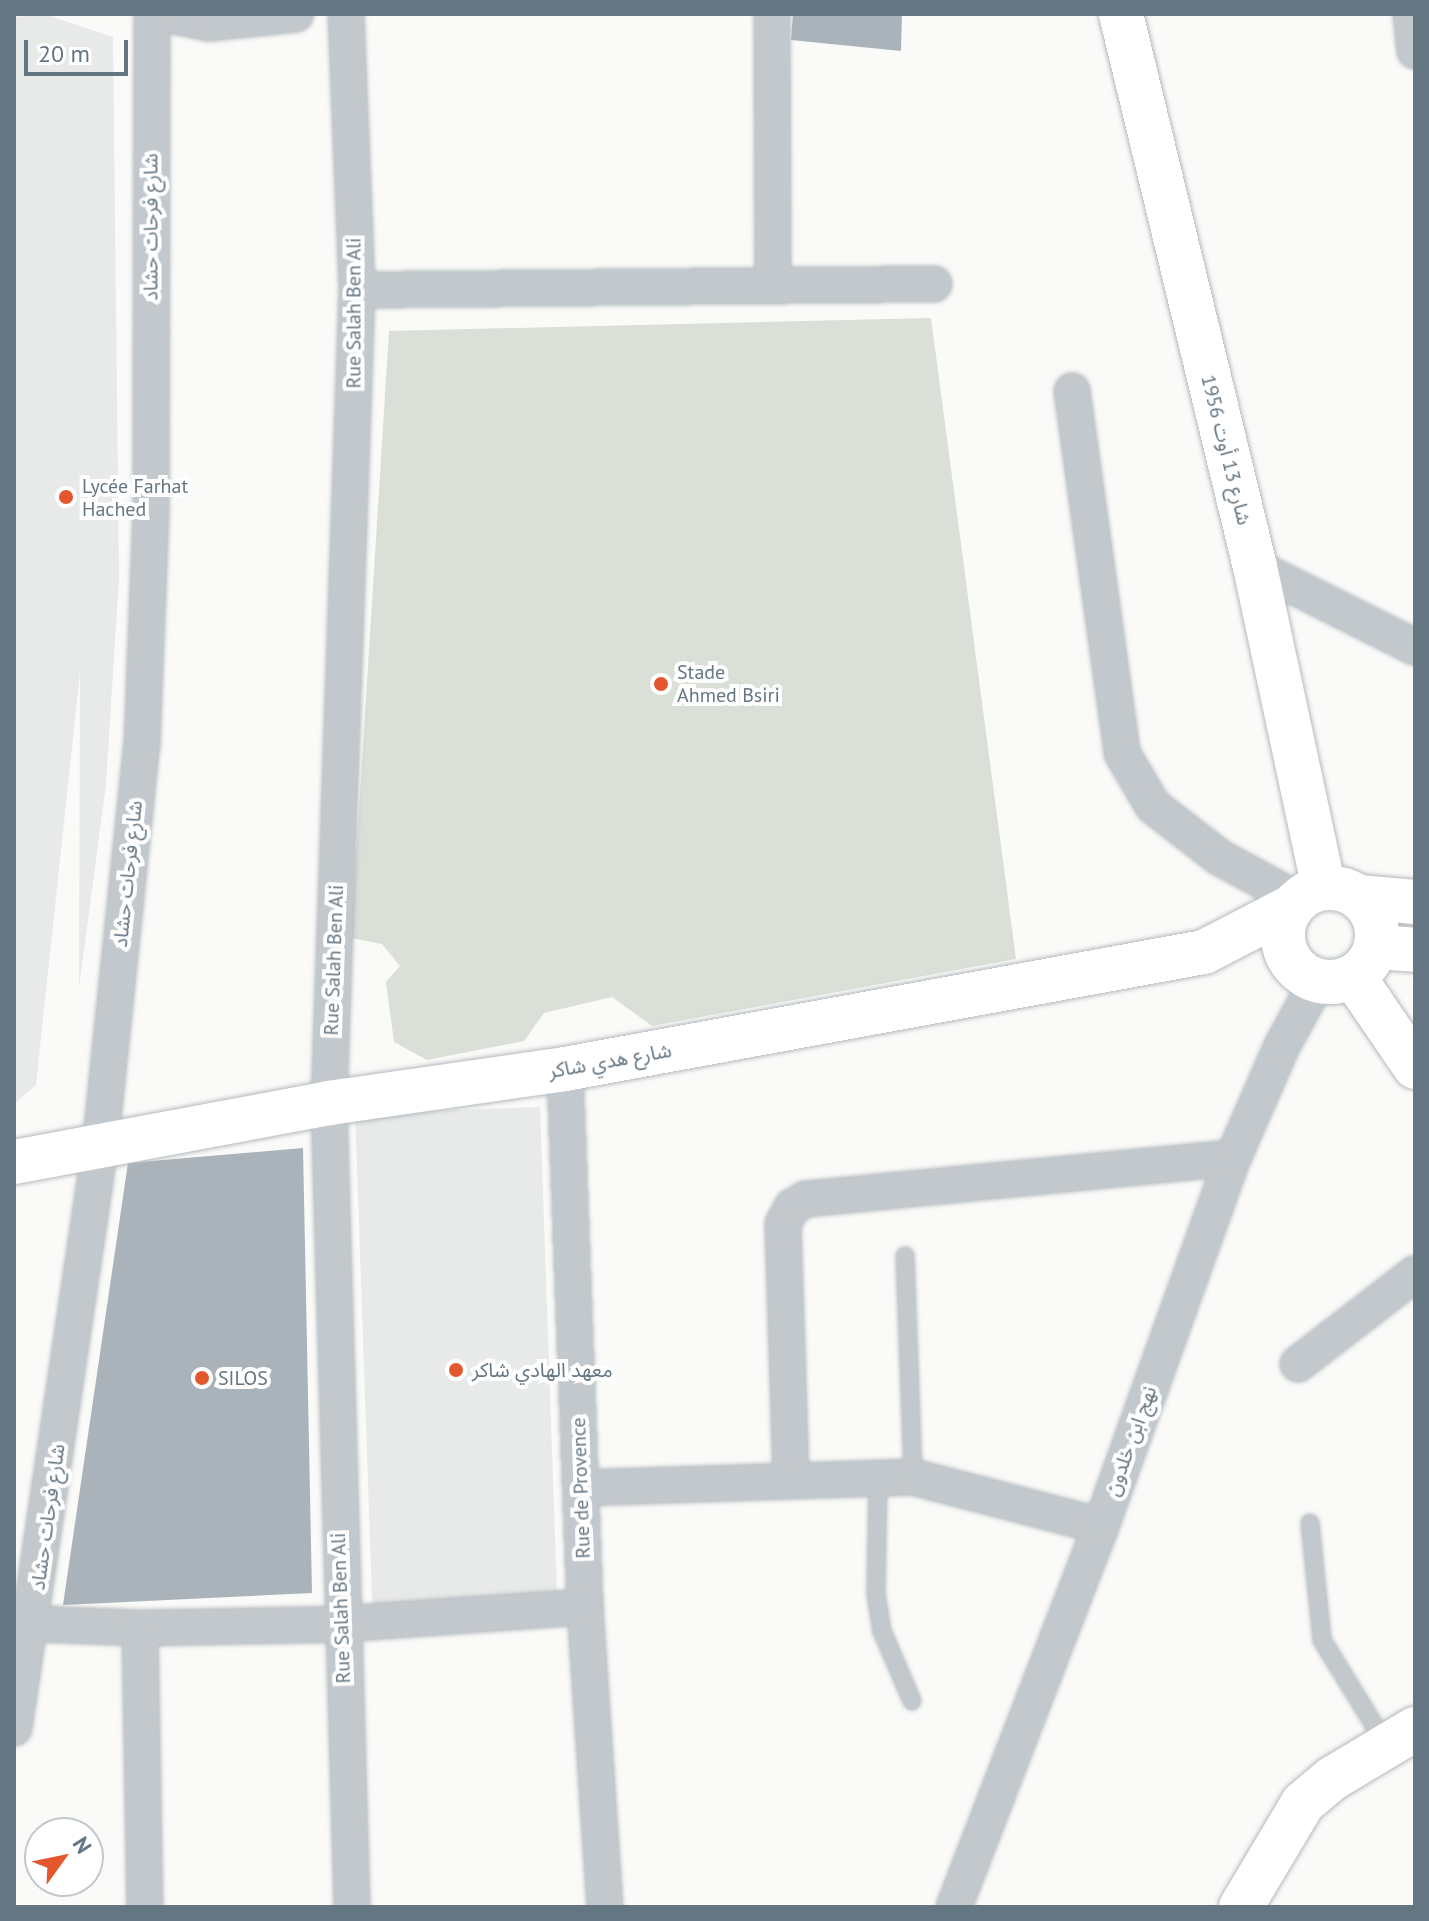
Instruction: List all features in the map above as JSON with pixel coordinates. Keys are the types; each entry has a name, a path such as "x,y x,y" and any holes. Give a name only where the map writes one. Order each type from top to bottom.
{"street":[{"name":"شارع فرحات حشاد","path":"14,1728 23,1624 100,1148 142,745 151,515 152,14"},
{"path":"166,14 209,23 296,14"},
{"name":"Rue Salah Ben Ali","path":"346,14 357,290 329,1103 341,1624 352,1907"},
{"path":"772,14 773,286"},
{"name":"شارع 13 أوت 1956","path":"1121,14 1255,567 1319,898"},
{"path":"1411,14 1415,51"},
{"path":"357,290 934,284"},
{"path":"1072,391 1122,753 1134,780 1153,806 1219,857 1374,920 1353,965"},
{"path":"1255,567 1415,647"},
{"path":"1319,898 1283,941 1353,965 1415,1067"},
{"path":"1204,952 1319,898 1415,902"},
{"name":"شارع هدي شاكر","path":"14,1162 329,1103 565,1069 1204,952"},
{"path":"1204,952 1353,965"},
{"name":"نهج ابن خلدون","path":"954,1907 1101,1526 1233,1158 1282,1046 1353,965"},
{"name":"Rue de Provence","path":"565,1069 585,1607 605,1907"},
{"path":"791,1479 783,1224 792,1207 806,1199 1233,1158"},
{"path":"1298,1364 1415,1274"},
{"path":"581,1488 913,1477 1101,1526"},
{"path":"23,1624 140,1628 341,1624 585,1607"},
{"path":"140,1628 145,1907"},
{"path":"1241,1907 1303,1803 1400,1737"}],"lane":[{"path":"905,1256 913,1477"},
{"path":"878,1476 878,1606 882,1631 912,1701"},
{"path":"1310,1523 1322,1640 1400,1737"}],"shaded area":[{"name":"Lycée Farhat Hached","path":"44,14 113,37 119,577 106,784 79,988 80,672 36,1085 14,1104 14,17"},
{"path":"931,318 1016,959 652,1026 612,997 544,1013 524,1041 427,1060 394,1042 386,982 400,966 382,944 351,938 389,331"},
{"name":"معهد الهادي شاكر","path":"540,1107 557,1600 372,1606 355,1113"}],"building":[{"path":"793,14 902,14 901,51 791,40"},
{"name":"SILOS","path":"303,1148 312,1593 63,1605 128,1163"}],"place":[{"name":"Lycée Farhat Hached","path":"66,497"},
{"name":"Stade Ahmed Bsiri","path":"661,684"},
{"name":"معهد الهادي شاكر","path":"456,1370"},
{"name":"SILOS","path":"202,1378"}]}
